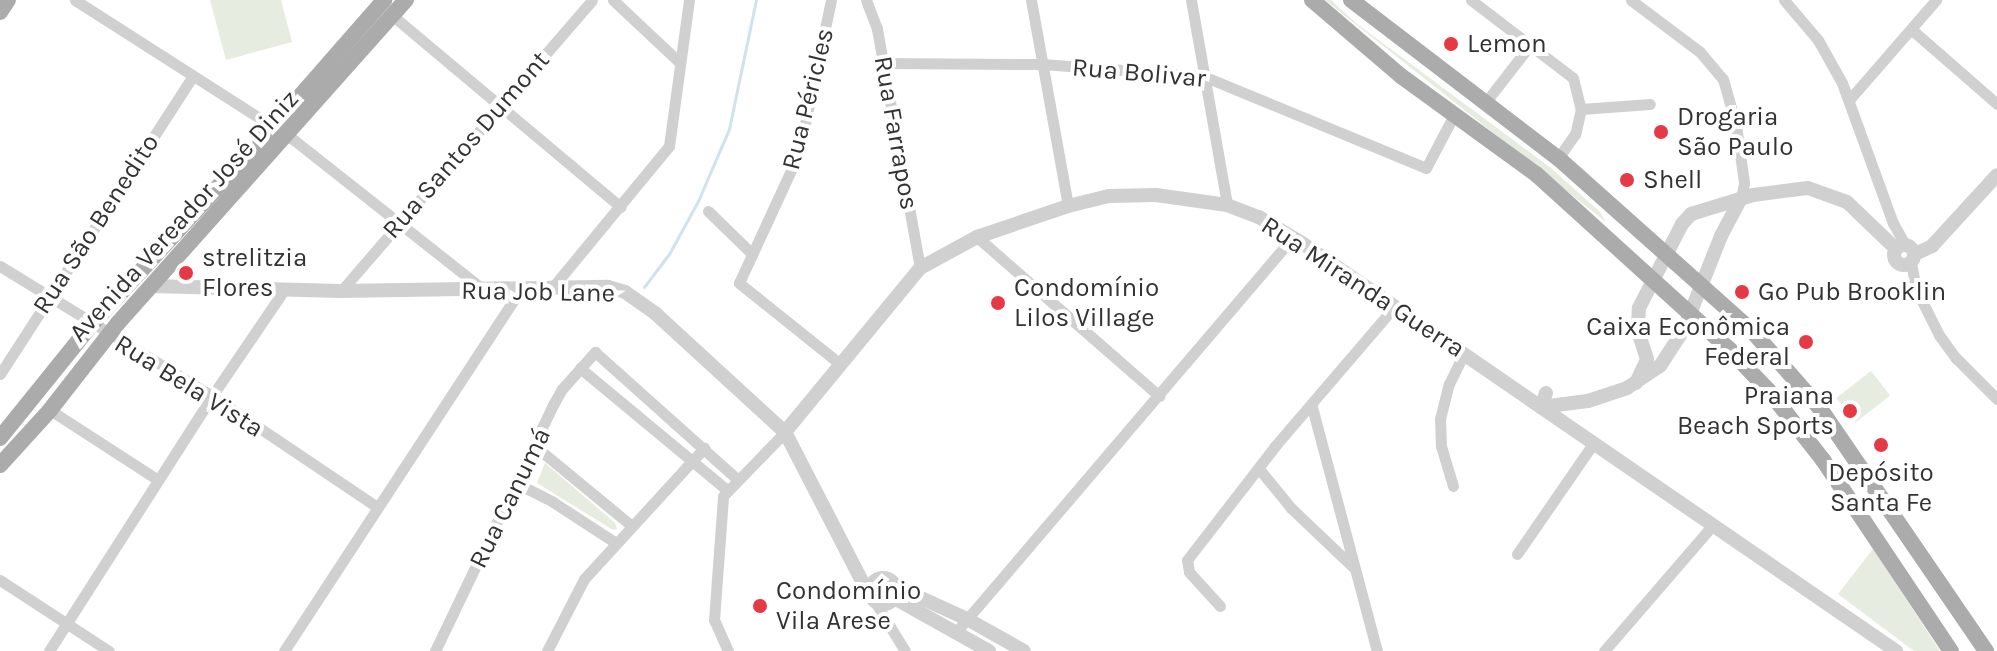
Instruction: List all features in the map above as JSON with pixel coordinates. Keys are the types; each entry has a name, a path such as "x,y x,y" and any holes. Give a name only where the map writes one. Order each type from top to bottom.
{"main road":[{"path":"0,12 8,0"},
{"name":"Avenida Vereador José Diniz","path":"0,465 50,410 108,335 281,132 384,0"},
{"name":"Avenida Vereador José Diniz","path":"0,438 92,324 406,0"},
{"path":"1312,0 1379,59 1536,174 1691,313 1768,390 1823,460 1951,651"},
{"path":"1351,0 1558,158 1753,332 1819,407 1986,651"}],"street":[{"path":"75,0 281,132 485,290"},
{"name":"Rua Santos Dumont","path":"341,291 592,0"},
{"path":"613,0 679,62"},
{"path":"552,288 669,146 689,0"},
{"name":"Rua Péricles","path":"831,0 799,153 739,283 840,364"},
{"name":"Rua Farrapos","path":"866,0 873,9 920,268"},
{"path":"1031,0 1068,206"},
{"path":"1191,0 1227,205"},
{"path":"1471,0 1573,78 1581,109 1575,134 1558,158"},
{"path":"1543,400 1600,397 1652,374 1669,353 1691,313 1721,236 1741,198 1742,167 1736,125 1723,79 1700,52 1631,0"},
{"path":"1784,0 1818,40 1849,100 1893,223 1907,253 1916,289 1939,335 1956,358 1997,399"},
{"path":"1849,100 1936,0"},
{"path":"393,16 621,207"},
{"path":"1911,29 1997,104"},
{"path":"1485,103 1530,45"},
{"name":"Rua Bolivar","path":"883,63 1042,64 1203,76 1426,168 1454,115"},
{"name":"Rua São Benedito","path":"0,374 193,76"},
{"path":"1581,109 1650,104"},
{"path":"1907,253 1932,246 1997,175"},
{"path":"1636,383 1646,366 1646,348 1637,322 1652,279 1682,224 1696,212 1767,192 1799,188 1820,190 1847,202 1878,233 1907,253"},
{"path":"1732,218 1767,192"},
{"name":"Rua Miranda Guerra","path":"785,432 920,268 977,237 1068,206 1130,195 1181,197 1227,205 1259,217 1503,379 1543,400"},
{"path":"708,211 752,254"},
{"path":"1696,212 1713,220 1721,236"},
{"path":"1878,233 1890,232 1893,223"},
{"path":"977,237 1159,396"},
{"path":"956,632 1293,237"},
{"name":"Rua Bela Vista","path":"0,266 212,396 377,507"},
{"name":"Rua Job Lane","path":"151,286 341,291 608,287 625,292 656,314 785,432 846,553 905,651"},
{"path":"49,651 212,396 284,290"},
{"path":"284,651 520,290"},
{"path":"1220,606 1189,572 1186,564 1260,470 1281,438 1312,407 1395,306"},
{"path":"1646,348 1658,354 1669,353"},
{"name":"Rua Canumá","path":"435,651 562,389 595,352 704,448"},
{"path":"1453,486 1441,446 1440,419 1449,384 1464,353"},
{"path":"580,368 727,490"},
{"path":"1543,400 1565,424 1593,444 1896,651"},
{"path":"1564,400 1565,424"},
{"path":"1312,407 1377,651"},
{"path":"50,410 158,480"},
{"path":"728,651 714,620 721,509 727,490 785,432"},
{"path":"1517,554 1593,444"},
{"path":"536,447 632,526"},
{"path":"547,651 584,579 704,448 737,479"},
{"path":"1260,470 1291,508 1355,569"},
{"path":"518,484 553,502 616,543"},
{"path":"1605,651 1712,526"},
{"name":"Rua Job Lane","path":"846,553 895,592"},
{"path":"881,578 873,582 872,598 883,605 895,592"},
{"path":"0,580 109,651"},
{"path":"895,592 967,619 1024,651"},
{"path":"895,592 989,651"}],"shaded area":[{"path":"210,0 281,0 292,42 226,60"},
{"path":"1325,0 1331,0 1357,24 1551,168 1600,212 1606,222"},
{"path":"1871,371 1890,395 1855,423 1836,398"},
{"path":"545,463 615,523 617,529 613,530 537,483"},
{"path":"1873,549 1940,651 1914,651 1838,594"}],"waterway":[{"path":"644,287 669,254 698,201 729,129 756,0"}],"place":[{"name":"Lemon","path":"1451,44"},
{"name":"Drogaria São Paulo","path":"1661,132"},
{"name":"Shell","path":"1627,180"},
{"name":"strelitzia Flores","path":"186,273"},
{"name":"Go Pub Brooklin","path":"1742,292"},
{"name":"Condomínio Lilos Village","path":"998,303"},
{"name":"Caixa Econômica Federal","path":"1806,342"},
{"name":"Praiana Beach Sports","path":"1850,411"},
{"name":"Depósito Santa Fe","path":"1881,445"},
{"name":"Condomínio Vila Arese","path":"760,606"}]}
